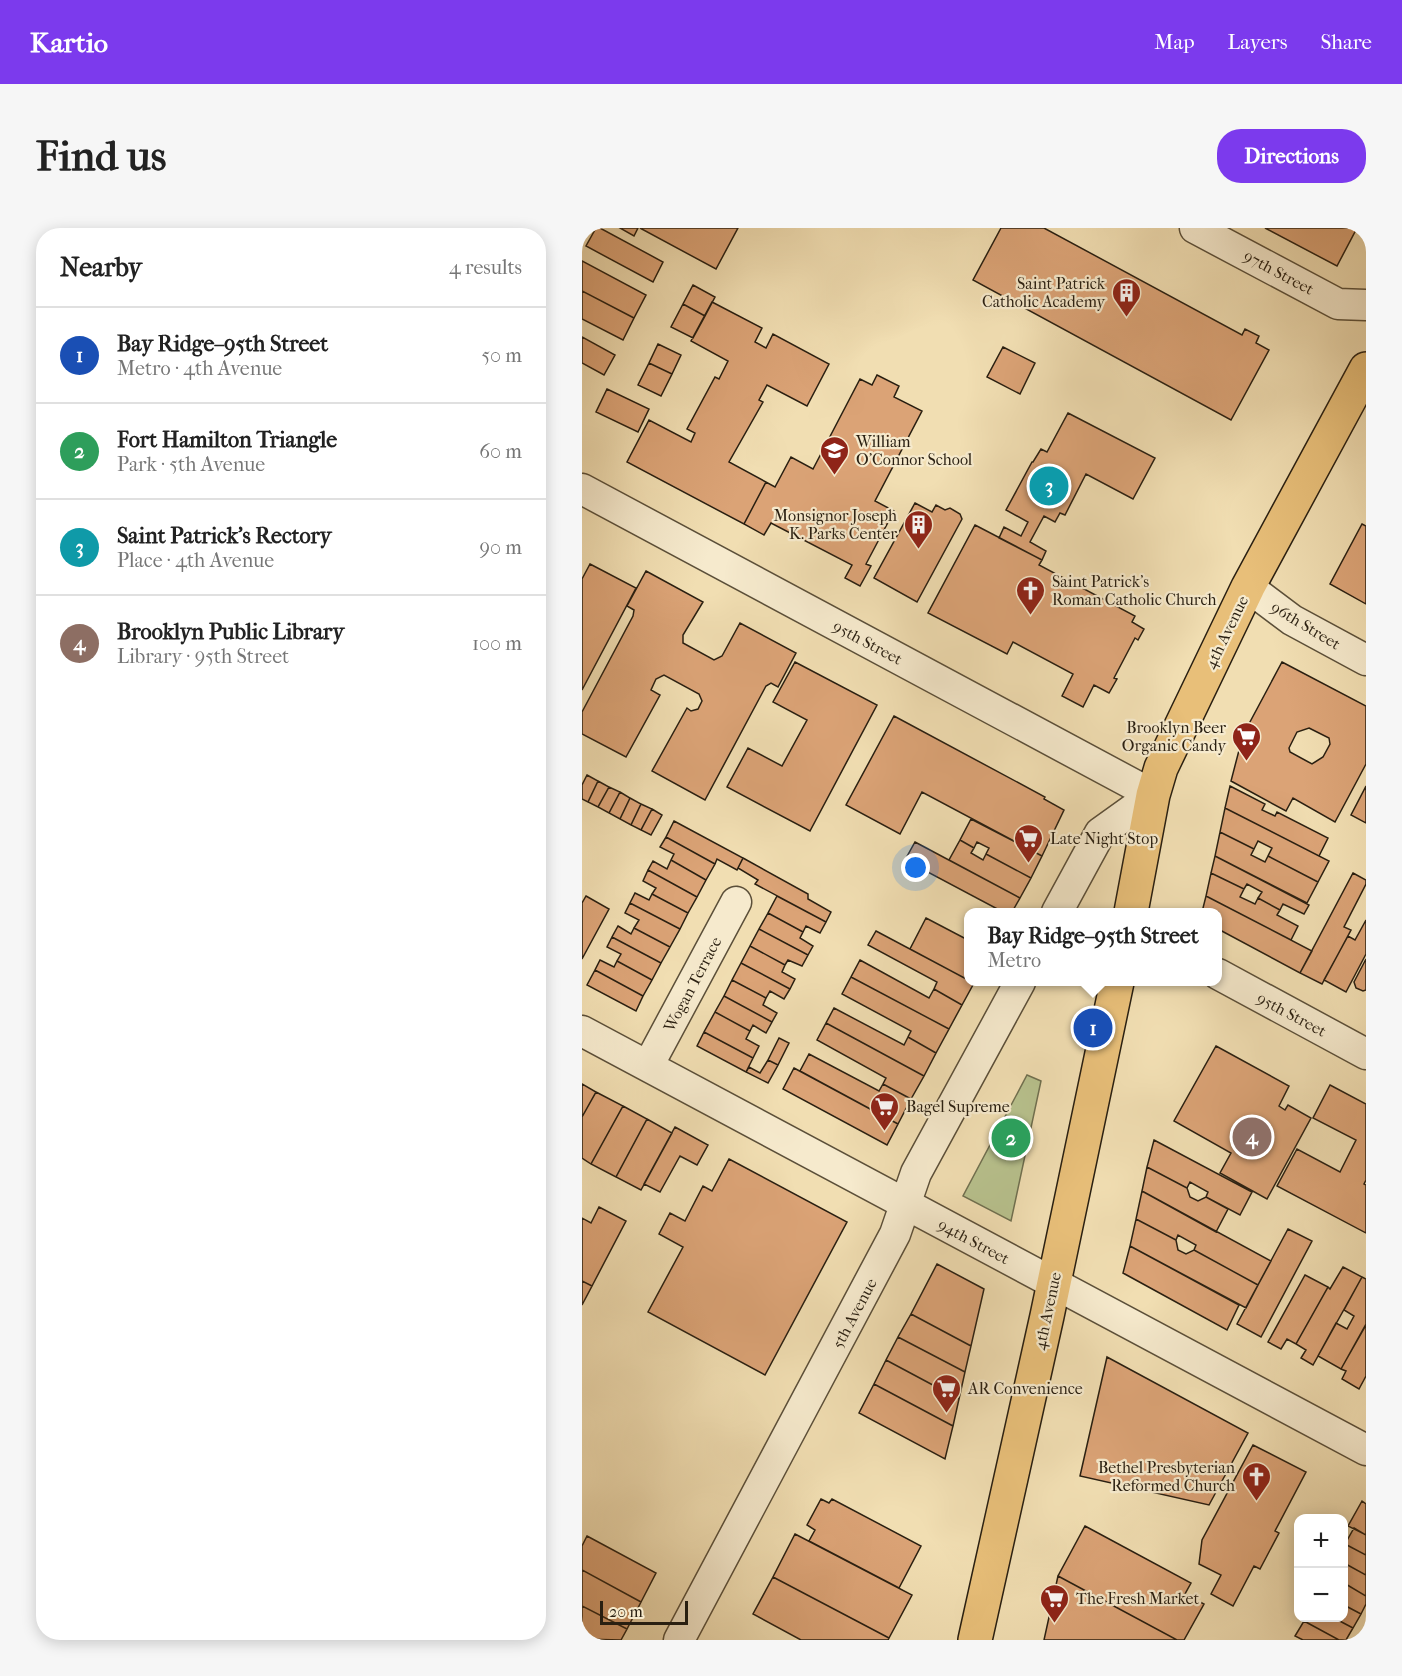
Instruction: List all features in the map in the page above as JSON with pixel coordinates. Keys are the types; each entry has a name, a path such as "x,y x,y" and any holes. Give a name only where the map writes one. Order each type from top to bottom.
{"main road":[{"name":"4th Avenue","path":"1132,908 1153,795 1161,768 1248,587 1366,369"},
{"name":"4th Avenue","path":"975,1640 1116,986"}],"street":[{"name":"97th Street","path":"1195,228 1338,304 1366,306"},
{"name":"95th Street","path":"582,489 1153,795"},
{"name":"96th Street","path":"1248,587 1292,620 1366,660"},
{"path":"1059,908 1100,833 1153,795"},
{"name":"Wogan Terrace","path":"648,1066 736,902"},
{"name":"95th Street","path":"1222,976 1366,1054"},
{"name":"5th Avenue","path":"679,1640 896,1234 916,1173 1017,986"},
{"name":"94th Street","path":"582,1030 1366,1450"}],"green space":[{"path":"1027,1075 1041,1081 1011,1221 963,1196"}],"building":[{"path":"596,228 600,228 663,262 653,282 586,246"},
{"path":"620,228 638,228 634,236"},
{"path":"640,228 738,228 716,269"},
{"name":"Saint Patrick Catholic Academy","path":"1001,228 1044,228 1242,335 1245,329 1259,336 1256,343 1269,350 1231,420 973,280"},
{"path":"1265,228 1357,228 1337,266"},
{"path":"582,261 646,295 634,318 582,291"},
{"path":"693,285 715,297 705,316 683,304"},
{"path":"582,291 634,318 623,340 582,319"},
{"path":"712,302 762,328 755,342 766,348 773,334 829,364 807,406 767,385 759,400 763,402 729,462 766,482 744,524 627,462 649,420 691,442 695,433 687,429 715,377 719,379 728,361 691,341"},
{"path":"683,304 705,316 693,338 671,327"},
{"path":"582,337 615,355 604,375 582,363"},
{"path":"658,344 681,355 672,374 649,363"},
{"path":"1003,347 1035,363 1020,394 987,377"},
{"path":"649,363 672,374 661,396 638,385"},
{"name":"William O’Connor School","path":"877,375 899,386 894,397 922,411 875,501 894,511 866,564 871,566 860,586 845,578 852,565 771,523 764,535 744,524 766,482 775,487 791,457 813,469 860,379 872,385"},
{"path":"607,389 649,409 638,432 596,412"},
{"path":"1068,413 1155,458 1133,499 1086,474 1065,515 1060,513 1055,522 1044,516 1030,542 1046,551 1042,560 999,538 1004,527 1021,536 1028,522 1006,510 1032,462 1041,449 1047,452"},
{"name":"Monsignor Joseph K. Parks Center","path":"915,503 932,512 936,505 945,510 950,508 960,514 962,519 917,602 874,578"},
{"path":"1362,524 1366,526 1366,604 1330,584"},
{"name":"Saint Patrick's Roman Catholic Church","path":"975,525 1042,560 1039,565 1135,616 1132,622 1144,629 1138,640 1135,638 1114,678 1117,679 1109,693 1094,685 1083,707 1062,696 1073,674 1013,642 1007,654 928,613"},
{"path":"590,564 636,588 582,690 582,579"},
{"path":"646,571 703,602 683,635 683,643 714,660 722,656 740,623 796,653 778,687 771,683 766,686 705,800 652,771 687,708 691,711 698,709 702,701 699,694 664,675 656,679 651,690 660,695 626,757 582,734 582,712 633,616 634,610 627,606"},
{"path":"795,662 877,705 810,831 727,787 748,748 782,766 807,720 773,702"},
{"path":"1282,662 1366,706 1366,764 1335,822 1293,798 1286,811 1231,781 1243,735","holes":["1309,728 1329,738 1330,744 1323,757 1312,764 1290,752 1289,748 1297,732"]},
{"path":"894,716 1045,797 1044,799 1064,810 1042,856 922,792 900,834 846,805"},
{"path":"587,775 598,781 588,802 582,799 582,785"},
{"path":"598,781 609,787 598,807 588,802"},
{"path":"1230,786 1265,804 1262,810 1275,816 1277,812 1328,838 1319,856 1225,808"},
{"path":"1366,786 1366,823 1351,815"},
{"path":"609,787 620,792 609,813 598,807"},
{"path":"620,792 630,798 620,819 609,813"},
{"path":"630,798 641,804 631,825 620,819"},
{"path":"641,804 652,809 641,830 631,825"},
{"path":"1225,808 1329,861 1318,882 1268,856 1272,848 1258,841 1254,849 1220,832"},
{"path":"652,809 662,815 651,835 641,830"},
{"path":"971,819 1042,856 1031,878 986,854 989,848 977,842 974,848 960,840"},
{"path":"674,821 743,858 737,870 717,859 715,864 666,837"},
{"path":"1220,832 1254,849 1251,855 1265,862 1268,856 1318,882 1307,903 1215,856"},
{"path":"666,837 715,864 706,880 671,860 674,854 660,847"},
{"path":"960,840 974,848 971,853 983,860 986,854 1031,878 1020,898 949,860"},
{"path":"915,842 1020,898 1014,908 995,908 905,860"},
{"path":"1215,856 1309,905 1304,914 1283,904 1280,910 1258,898 1262,892 1247,884 1244,889 1211,873"},
{"path":"743,858 808,894 808,899 831,912 826,922 755,884 758,880 738,868"},
{"path":"671,860 706,880 697,897 648,870 653,861 667,869"},
{"path":"648,870 697,897 688,913 652,894 656,888 643,881"},
{"path":"1211,873 1244,889 1240,897 1255,904 1258,898 1280,910 1277,915 1298,926 1291,940 1206,896"},
{"path":"1353,873 1366,880 1366,884 1344,927 1351,930 1322,984 1300,973"},
{"path":"635,893 649,900 652,894 688,913 680,929 630,903"},
{"path":"586,896 609,909 582,959 582,903"},
{"path":"777,896 826,922 820,933 806,926 803,932 768,913"},
{"path":"1206,896 1312,951 1300,973 1222,931 1222,908 1203,908"},
{"path":"630,903 680,929 670,947 634,928 639,920 625,913"},
{"path":"768,913 803,932 800,938 813,946 808,955 759,929"},
{"path":"926,918 964,938 964,978 910,949"},
{"path":"1366,920 1366,954 1346,992 1324,980 1348,936 1355,940"},
{"path":"618,926 631,934 634,928 670,947 661,963 612,937"},
{"path":"759,929 808,955 802,966 788,960 785,965 750,946"},
{"path":"876,931 964,978 964,986 972,986 962,1005 934,989 937,982 868,945"},
{"path":"612,937 661,963 652,980 617,961 621,954 607,947"},
{"path":"750,946 785,965 782,972 795,979 790,989 741,963"},
{"path":"1366,959 1366,990 1363,991 1356,988 1354,982"},
{"path":"600,960 614,967 617,961 652,980 643,996 595,970"},
{"path":"860,960 929,998 934,989 962,1005 949,1029 851,977"},
{"path":"741,963 790,989 784,999 770,991 766,998 732,980"},
{"path":"595,970 643,996 636,1011 587,985"},
{"path":"851,977 949,1029 936,1053 908,1037 911,1031 842,994"},
{"path":"732,980 766,998 763,1005 777,1013 772,1022 724,996"},
{"path":"724,996 772,1022 766,1033 753,1025 750,1031 715,1012"},
{"path":"834,1008 904,1045 908,1037 936,1053 924,1076 826,1023"},
{"path":"715,1012 750,1031 746,1039 759,1046 753,1058 704,1032"},
{"path":"826,1023 924,1076 911,1099 883,1084 886,1078 817,1040"},
{"path":"704,1032 753,1058 746,1072 697,1046"},
{"path":"779,1038 789,1043 778,1065 768,1060"},
{"path":"1216,1046 1289,1086 1279,1106 1285,1110 1288,1105 1311,1118 1267,1199 1220,1173 1231,1153 1174,1121"},
{"path":"809,1054 879,1091 883,1084 911,1099 898,1124 800,1071"},
{"path":"768,1060 778,1065 768,1083 746,1072 749,1067 760,1073"},
{"path":"794,1068 898,1124 887,1145 783,1089"},
{"path":"582,1084 596,1092 582,1117"},
{"path":"1330,1085 1366,1104 1366,1180 1364,1184 1366,1185 1366,1233 1277,1186 1297,1149 1340,1172 1356,1140 1313,1118"},
{"path":"596,1092 623,1106 591,1164 582,1158 582,1117"},
{"path":"623,1106 647,1119 616,1177 591,1164"},
{"path":"647,1119 672,1133 641,1190 616,1177"},
{"path":"675,1127 708,1145 697,1165 680,1156 660,1192 644,1184"},
{"path":"1154,1140 1252,1192 1240,1215 1206,1197 1208,1192 1190,1182 1187,1188 1147,1167"},
{"path":"729,1159 847,1222 765,1375 648,1312 683,1247 659,1234 670,1213 685,1221 703,1186 712,1191"},
{"path":"1147,1167 1187,1188 1190,1197 1198,1201 1206,1197 1228,1209 1216,1232 1142,1191"},
{"path":"1142,1191 1271,1261 1258,1285 1194,1250 1196,1245 1178,1235 1176,1240 1136,1219"},
{"path":"599,1207 626,1221 592,1286 582,1281 582,1218 591,1223"},
{"path":"1136,1219 1176,1240 1178,1250 1186,1254 1194,1250 1258,1285 1246,1308 1130,1246"},
{"path":"1288,1229 1312,1241 1261,1337 1237,1324"},
{"path":"1130,1246 1239,1305 1227,1330 1123,1273"},
{"path":"937,1264 984,1289 971,1346 911,1314"},
{"path":"1343,1267 1362,1277 1313,1365 1301,1358 1306,1350 1296,1344 1328,1287 1330,1289"},
{"path":"1305,1275 1328,1287 1296,1344 1287,1339 1281,1349 1268,1342"},
{"path":"1362,1277 1366,1279 1366,1324 1341,1369 1318,1356 1336,1323 1347,1329 1354,1316 1344,1310"},
{"path":"582,1281 592,1286 582,1305"},
{"path":"911,1314 971,1346 965,1372 898,1337"},
{"path":"1366,1325 1366,1376 1359,1389 1342,1379 1346,1371 1341,1369"},
{"path":"898,1337 965,1372 959,1399 886,1360"},
{"path":"1107,1357 1248,1433 1209,1505 1080,1476"},
{"path":"886,1360 959,1399 953,1426 874,1384"},
{"path":"874,1384 953,1426 945,1459 859,1413"},
{"name":"Bethel Presbyterian Reformed Church","path":"1253,1445 1306,1472 1275,1531 1279,1533 1260,1569 1254,1566 1233,1606 1211,1594 1221,1575 1199,1564 1202,1540"},
{"path":"821,1499 829,1503 832,1499 921,1546 899,1588 809,1541 815,1530 807,1525"},
{"path":"1362,1501 1366,1504 1366,1535 1348,1526"},
{"path":"1085,1526 1191,1583 1185,1594 1204,1604 1184,1640 1177,1640 1058,1576"},
{"path":"1354,1528 1366,1535 1366,1555 1348,1546 1348,1539"},
{"path":"795,1534 912,1595 889,1638 773,1577"},
{"path":"587,1536 656,1573 641,1602 582,1570 582,1546"},
{"path":"1348,1546 1366,1555 1366,1575 1348,1565"},
{"path":"1348,1565 1366,1575 1366,1596 1348,1585"},
{"path":"582,1570 641,1602 627,1629 582,1606"},
{"path":"1058,1576 1177,1640 1044,1640"},
{"path":"773,1577 889,1638 888,1640 801,1640 753,1614"},
{"path":"1348,1585 1366,1596 1366,1604 1361,1614 1348,1607"},
{"path":"582,1606 627,1629 621,1640 582,1639"},
{"path":"1348,1607 1361,1614 1353,1628 1342,1622 1348,1622"},
{"path":"1303,1622 1306,1622 1339,1640 1303,1640 1295,1636"},
{"path":"1306,1622 1342,1622 1353,1628 1346,1640 1339,1640"}],"place":[{"name":"Saint Patrick Catholic Academy","path":"1126,318"},
{"name":"William O’Connor School","path":"835,476"},
{"name":"Saint Patrick's Rectory","path":"1049,486"},
{"name":"Monsignor Joseph K. Parks Center","path":"918,550"},
{"name":"Saint Patrick's Roman Catholic Church","path":"1031,616"},
{"name":"Brooklyn Beer Organic Candy","path":"1247,762"},
{"name":"Late Night Stop","path":"1029,864"},
{"name":"Bay Ridge–95th Street","path":"1093,1028"},
{"name":"Bagel Supreme","path":"885,1132"},
{"name":"Brooklyn Public Library","path":"1252,1137"},
{"name":"Fort Hamilton Triangle","path":"1011,1138"},
{"name":"AR Convenience","path":"947,1414"},
{"name":"Bethel Presbyterian Reformed Church","path":"1256,1502"},
{"name":"The Fresh Market","path":"1055,1624"}]}
